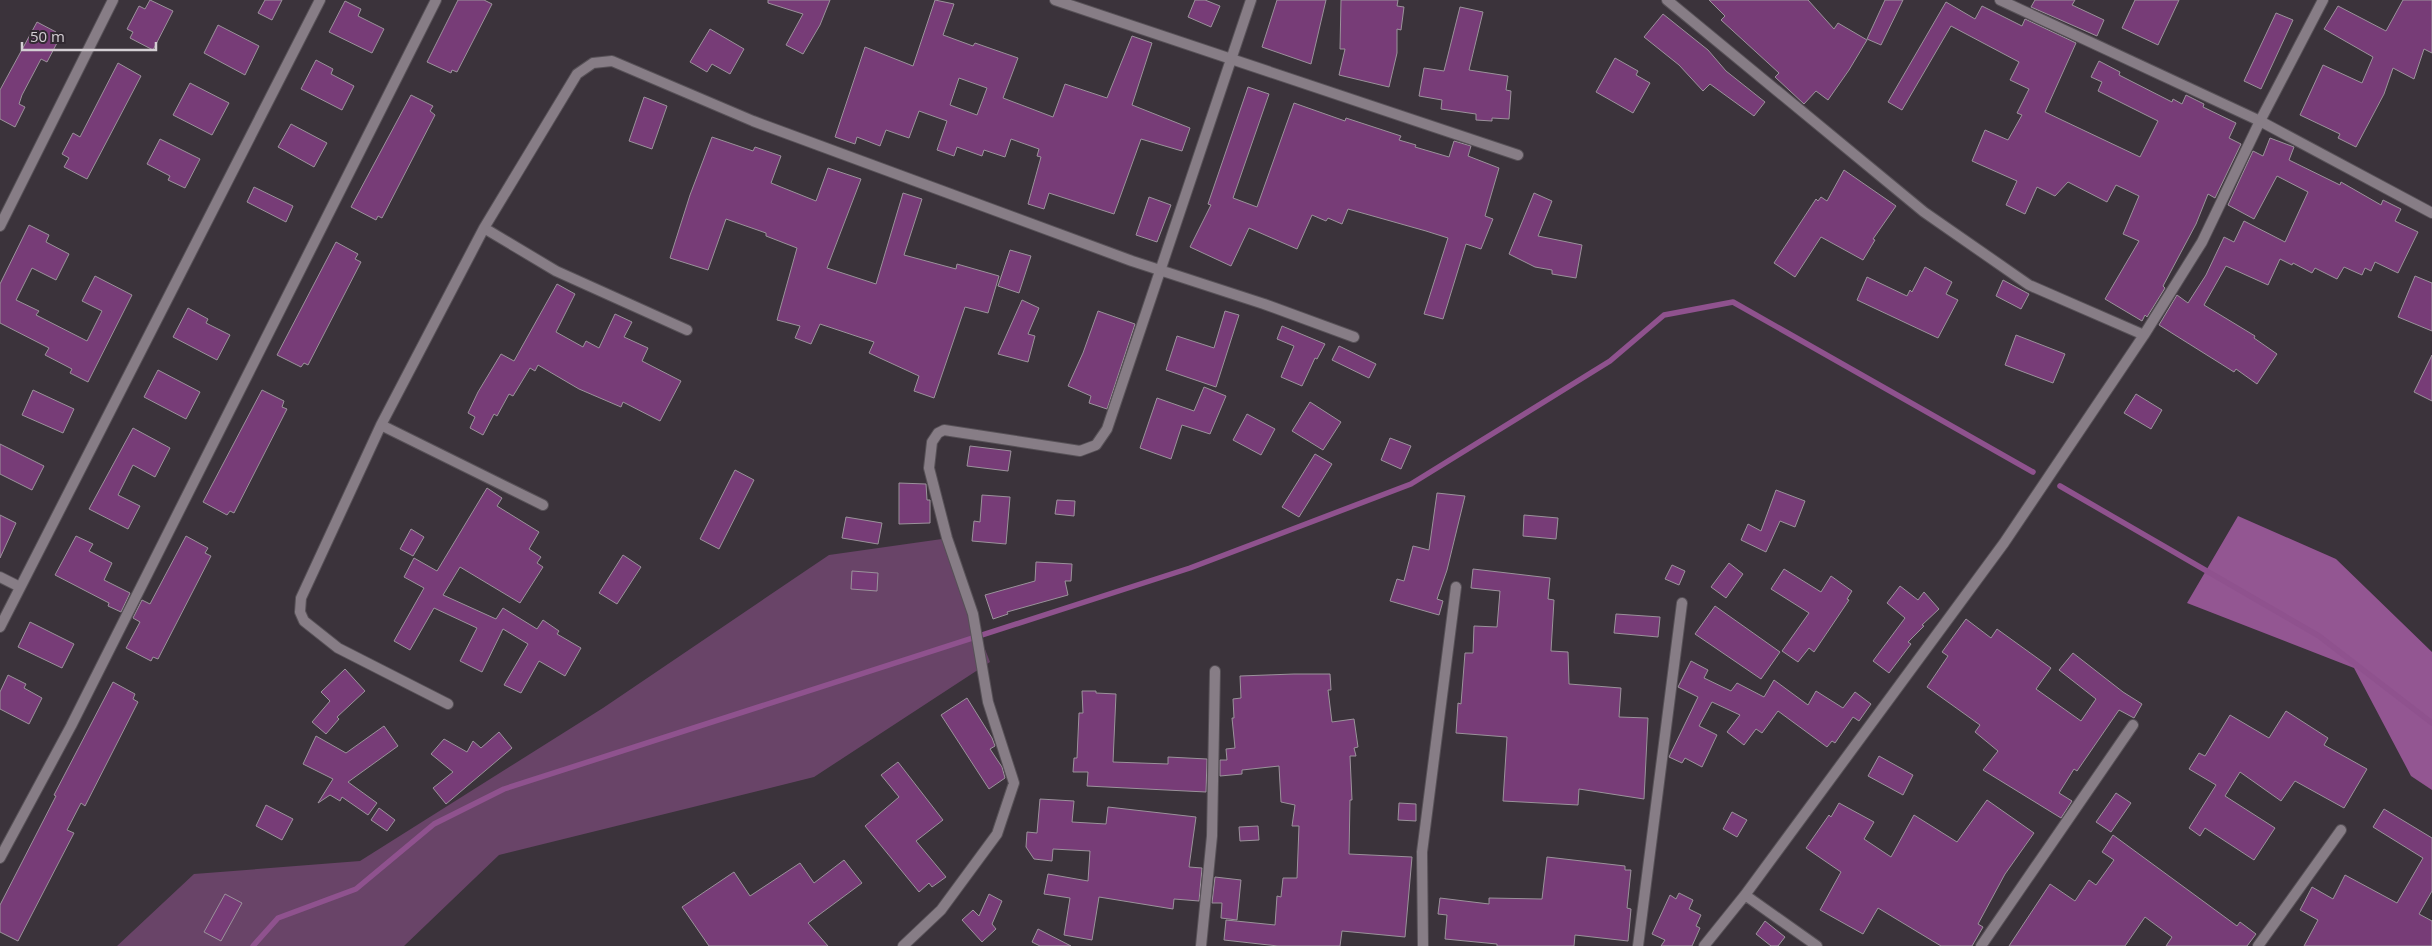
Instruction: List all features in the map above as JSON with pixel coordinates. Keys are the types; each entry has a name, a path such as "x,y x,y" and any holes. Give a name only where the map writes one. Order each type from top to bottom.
{"street":[{"path":"0,226 113,0"},
{"path":"0,628 320,0"},
{"path":"0,858 89,691 436,0"},
{"path":"1054,0 1518,155"},
{"path":"903,946 941,910 997,834 1009,804 1014,783 988,702 973,614 947,538 929,468 932,442 938,432 944,430 1080,451 1096,445 1107,429 1251,0"},
{"path":"1667,0 1932,218 2029,285 2144,335"},
{"path":"2000,0 2260,120 2432,212"},
{"path":"1704,946 1745,895 2004,543 2144,335 2202,242 2260,120 2323,0"},
{"path":"448,704 338,648 304,621 300,612 301,598 381,425 484,228 577,74 593,63 612,61 752,122 1132,260 1354,337"},
{"path":"484,228 556,272 687,330"},
{"path":"381,425 543,505"},
{"path":"0,577 20,587"},
{"path":"1423,946 1422,852 1456,587"},
{"path":"1638,946 1682,603"},
{"path":"1201,946 1212,836 1215,670"},
{"path":"1981,946 2133,725"},
{"path":"2258,946 2341,830"},
{"path":"1745,895 1817,946"}],"shaded area":[{"path":"2238,516 2336,559 2432,652 2432,790 2411,776 2354,668 2187,603"},
{"path":"942,539 990,662 814,777 499,855 404,946 117,946 194,874 360,861 603,708 829,555"}],"building":[{"path":"150,0 173,11 153,50 130,38 133,32 127,29 139,6 145,9"},
{"path":"265,0 282,0 272,20 258,13"},
{"path":"458,0 484,0 492,4 457,72 452,70 451,73 427,62"},
{"path":"768,0 830,0 820,25 803,54 786,45 803,14 768,3"},
{"path":"935,0 954,4 943,35 973,46 975,43 1018,58 1003,98 1053,117 1065,84 1107,98 1132,36 1152,43 1132,105 1190,128 1182,151 1141,139 1114,214 1049,193 1044,209 1028,204 1041,157 1037,156 1039,149 1011,139 1005,157 984,150 982,156 957,147 954,156 937,150 947,121 919,111 909,138 886,130 880,146 857,137 855,144 835,137 865,47 913,66","holes":["959,78 987,88 977,115 950,105"]},
{"path":"1195,0 1205,0 1220,6 1211,27 1188,17"},
{"path":"1277,0 1326,0 1311,64 1262,47"},
{"path":"1341,0 1398,0 1397,6 1404,7 1401,30 1397,29 1397,53 1389,87 1339,75 1345,49 1340,49"},
{"path":"1709,0 1808,0 1834,29 1838,23 1867,40 1828,100 1816,91 1804,104 1775,77 1779,73 1721,20 1725,16"},
{"path":"1885,0 1903,0 1881,45 1867,39"},
{"path":"2035,0 2075,0 2072,5 2104,20 2097,36 2031,7"},
{"path":"2135,0 2179,0 2158,45 2122,28"},
{"path":"2403,0 2432,0 2432,53 2424,49 2414,79 2393,68 2384,94 2356,147 2338,138 2340,134 2300,115 2323,65 2362,83 2373,57 2324,29 2338,6 2386,31"},
{"path":"345,1 361,9 358,16 384,29 372,53 329,32"},
{"path":"1946,2 1975,19 1982,6 2022,26 2025,19 2076,43 2045,112 2140,157 2158,121 2098,91 2102,82 2091,77 2099,61 2120,72 2119,75 2172,102 2173,99 2182,104 2186,95 2204,104 2203,107 2236,123 2229,138 2241,144 2215,198 2208,194 2196,224 2163,286 2165,288 2147,317 2145,315 2142,321 2105,299 2139,241 2123,234 2139,196 2116,185 2107,202 2068,182 2055,196 2037,187 2025,214 2006,205 2017,181 1972,161 1985,130 2008,140 2022,115 2017,113 2029,89 2010,80 2019,62 1951,26 1902,110 1888,102"},
{"path":"1460,7 1483,12 1469,70 1508,76 1506,90 1511,91 1509,119 1492,118 1492,121 1476,120 1476,114 1441,109 1442,100 1419,96 1424,68 1444,71"},
{"path":"2276,13 2293,20 2261,89 2244,81"},
{"path":"1663,14 1708,50 1726,71 1765,102 1754,116 1710,84 1703,91 1679,65 1644,37"},
{"path":"37,22 56,32 51,40 57,43 47,62 41,59 22,95 19,104 25,107 15,127 0,119 0,90"},
{"path":"218,25 259,46 245,75 204,53"},
{"path":"710,29 744,49 730,74 712,64 707,72 690,62"},
{"path":"1615,58 1638,71 1636,75 1650,83 1633,113 1596,92"},
{"path":"316,60 333,69 331,74 354,86 342,110 301,89"},
{"path":"118,63 141,76 87,179 64,167 69,158 62,154 73,133 80,137"},
{"path":"190,83 229,103 212,135 173,115"},
{"path":"1248,87 1269,94 1233,198 1257,207 1294,103 1345,121 1346,118 1401,136 1399,140 1449,157 1454,141 1471,146 1468,156 1499,168 1485,216 1493,219 1481,249 1466,244 1443,319 1424,314 1448,238 1426,231 1348,209 1342,224 1328,218 1326,221 1312,215 1297,249 1249,228 1231,266 1190,247 1211,205 1208,204"},
{"path":"411,95 433,106 430,111 435,115 382,218 378,216 376,220 351,207"},
{"path":"644,97 667,106 652,149 629,141"},
{"path":"291,124 327,143 314,167 278,147"},
{"path":"712,137 753,151 755,147 781,156 771,183 816,201 828,168 861,179 827,268 876,284 903,193 922,199 904,255 956,269 957,264 999,276 988,313 965,307 934,398 914,391 919,376 869,353 874,342 820,324 811,344 795,338 800,326 777,320 797,248 766,236 766,233 726,219 708,270 670,258 690,195"},
{"path":"2270,138 2294,147 2289,160 2340,185 2341,182 2381,205 2383,200 2401,209 2395,221 2418,232 2398,273 2375,262 2371,271 2365,268 2362,275 2344,267 2337,279 2315,268 2312,273 2293,263 2292,265 2280,259 2268,285 2226,266 2204,305 2255,336 2254,338 2277,354 2257,384 2236,369 2234,372 2159,325 2177,295 2188,303 2206,275 2224,237 2234,242 2244,221 2285,242 2308,192 2277,176 2254,219 2228,205 2253,151 2263,156"},
{"path":"160,139 200,159 185,188 168,180 170,176 147,164"},
{"path":"1844,170 1896,206 1873,239 1875,240 1863,260 1821,237 1795,277 1774,263 1816,199 1818,201 1821,197 1827,201"},
{"path":"254,187 293,206 286,222 247,202"},
{"path":"1534,193 1552,201 1538,236 1582,245 1576,278 1552,274 1552,270 1535,267 1509,254"},
{"path":"1149,197 1171,205 1157,242 1136,235"},
{"path":"29,225 49,235 46,242 69,254 56,280 32,268 16,300 39,311 36,315 87,341 102,311 82,301 95,276 132,295 88,382 70,373 72,369 45,355 49,348 0,323 0,284"},
{"path":"336,242 358,254 355,259 361,262 308,365 304,363 301,367 277,355"},
{"path":"1010,250 1031,256 1019,293 998,286"},
{"path":"1925,267 1952,282 1946,294 1958,300 1938,338 1857,300 1867,277 1907,296 1910,290 1912,292"},
{"path":"2415,276 2432,283 2432,331 2398,317"},
{"path":"2003,280 2029,294 2021,309 1996,296"},
{"path":"557,284 575,294 556,332 583,347 586,341 599,348 615,314 632,322 624,337 648,348 642,361 681,381 660,421 623,402 621,407 579,389 538,365 535,371 530,368 513,396 509,394 497,416 494,414 483,435 470,428 475,417 468,413 478,392 501,354 514,361"},
{"path":"1022,300 1039,308 1028,334 1035,336 1028,362 998,354"},
{"path":"188,308 208,319 206,323 230,335 217,360 173,337"},
{"path":"1098,311 1135,324 1107,409 1089,403 1091,396 1068,386 1083,353"},
{"path":"1225,311 1239,315 1216,387 1166,370 1177,336 1214,348"},
{"path":"1282,326 1325,344 1317,359 1315,358 1302,386 1281,377 1294,346 1277,339"},
{"path":"2016,335 2065,354 2053,383 2005,365"},
{"path":"1339,346 1376,364 1369,378 1332,360"},
{"path":"2432,355 2432,401 2414,392"},
{"path":"158,370 200,392 186,419 144,397"},
{"path":"1204,387 1226,396 1210,434 1182,425 1171,459 1140,448 1157,398 1194,411"},
{"path":"33,390 74,409 63,433 22,415"},
{"path":"262,390 284,401 282,407 287,409 234,513 230,511 227,515 203,502"},
{"path":"2136,394 2162,410 2151,429 2124,413"},
{"path":"1310,402 1341,422 1323,450 1292,431"},
{"path":"1247,414 1275,429 1261,455 1233,440"},
{"path":"133,428 170,448 155,477 133,465 118,495 140,506 128,529 89,509"},
{"path":"1390,438 1411,446 1401,469 1381,460"},
{"path":"0,444 44,466 32,490 0,474"},
{"path":"970,446 1011,451 1008,471 967,466"},
{"path":"1315,454 1332,464 1299,517 1282,507"},
{"path":"735,470 754,480 719,549 700,539"},
{"path":"899,483 926,484 927,500 930,500 930,523 899,524"},
{"path":"487,488 502,498 497,506 539,532 529,549 541,557 537,563 543,567 520,603 460,567 443,595 496,619 503,608 537,629 543,620 559,631 557,634 581,648 565,676 539,661 521,693 504,685 528,644 503,629 482,672 460,661 477,628 434,608 410,650 394,641 424,588 404,577 414,558 437,571"},
{"path":"1776,490 1805,501 1795,527 1780,521 1766,552 1741,540 1748,524 1761,531"},
{"path":"1437,493 1465,496 1447,570 1437,599 1443,601 1439,615 1390,601 1397,579 1404,581 1413,546 1429,550"},
{"path":"982,495 1010,497 1006,544 972,541 974,521 980,522"},
{"path":"1057,500 1075,501 1074,516 1055,514"},
{"path":"0,515 16,523 0,558"},
{"path":"1524,515 1558,518 1556,539 1523,536"},
{"path":"846,517 882,523 878,544 842,538"},
{"path":"411,529 424,537 413,556 400,549"},
{"path":"76,536 93,544 89,551 112,563 104,580 130,593 121,612 108,606 109,603 55,575"},
{"path":"186,536 208,548 205,553 211,556 158,659 153,657 151,661 126,648 140,622 133,618 142,600 150,604"},
{"path":"623,555 641,567 617,604 599,593"},
{"path":"1036,562 1072,564 1071,581 1065,581 1068,595 1007,612 1008,614 993,619 985,595 1035,581"},
{"path":"1729,563 1743,574 1726,598 1711,587"},
{"path":"1672,565 1685,571 1679,585 1665,579"},
{"path":"1473,569 1550,578 1548,599 1554,600 1551,651 1568,652 1569,684 1621,688 1619,717 1648,718 1644,799 1579,789 1578,805 1503,801 1507,737 1456,733 1458,703 1461,704 1465,653 1473,653 1474,626 1497,627 1500,591 1471,588"},
{"path":"1784,569 1821,592 1831,576 1852,591 1847,599 1849,600 1814,652 1809,648 1798,662 1782,651 1809,613 1771,589"},
{"path":"852,571 878,573 877,591 851,589"},
{"path":"1900,586 1918,600 1924,592 1939,609 1908,642 1911,644 1889,673 1873,661 1905,618 1887,603"},
{"path":"1715,606 1780,652 1761,679 1695,634"},
{"path":"1616,614 1660,617 1658,637 1614,633"},
{"path":"1966,619 1991,638 1997,629 2051,668 2036,689 2081,721 2096,699 2059,670 2073,653 2123,692 2142,704 2134,718 2119,710 2077,771 2074,769 2059,793 2072,801 2061,818 1983,770 1998,751 1975,732 1980,725 1927,687 1948,656 1942,652"},
{"path":"30,622 74,644 62,668 18,647"},
{"path":"1691,661 1708,670 1704,678 1731,691 1737,683 1764,697 1774,680 1808,705 1816,691 1843,708 1855,692 1871,704 1859,721 1853,717 1835,743 1832,741 1827,747 1778,711 1762,733 1756,729 1744,745 1727,732 1740,715 1712,702 1699,726 1717,735 1702,767 1685,758 1682,763 1669,757 1698,697 1678,687"},
{"path":"345,669 365,691 337,717 339,719 326,734 312,722 330,701 321,692"},
{"path":"1330,674 1331,690 1328,690 1332,722 1354,719 1358,747 1354,748 1356,756 1350,756 1352,800 1350,800 1349,854 1412,857 1405,937 1342,931 1340,946 1278,946 1224,940 1226,920 1275,925 1277,896 1281,897 1283,878 1297,878 1299,826 1292,826 1295,805 1281,802 1279,766 1242,770 1242,774 1220,776 1220,760 1227,760 1226,749 1235,748 1232,718 1234,718 1233,699 1241,698 1240,676"},
{"path":"8,675 26,684 24,688 42,698 29,724 0,709 0,692"},
{"path":"113,682 135,694 133,699 138,702 85,806 81,803 67,830 74,833 18,941 0,932 0,905 56,796 54,795"},
{"path":"1082,691 1116,694 1113,762 1168,764 1168,757 1207,759 1206,792 1087,786 1088,772 1073,772 1074,758 1077,758 1079,713 1083,713"},
{"path":"967,698 992,738 995,746 990,749 1002,767 1005,778 989,789 941,715"},
{"path":"2286,711 2328,738 2324,745 2367,769 2344,808 2295,781 2281,801 2240,772 2225,796 2275,828 2254,860 2205,828 2200,836 2189,828 2216,785 2189,769 2199,753 2205,756 2230,715 2269,738"},
{"path":"384,726 398,746 348,782 377,803 368,815 342,797 340,801 330,795 318,803 333,779 303,764 316,736 346,753"},
{"path":"499,732 512,748 446,804 433,788 453,772 431,754 444,739 467,752 473,741 481,748"},
{"path":"1879,756 1913,775 1903,795 1868,776"},
{"path":"898,762 943,820 916,841 946,877 932,887 929,883 919,892 865,826 899,797 881,775"},
{"path":"2116,793 2131,803 2111,832 2096,822"},
{"path":"1040,799 1074,801 1072,822 1106,824 1108,807 1196,817 1189,867 1202,868 1199,901 1174,899 1173,909 1099,897 1092,940 1064,935 1070,898 1044,894 1048,874 1088,881 1090,851 1053,849 1052,861 1034,859 1026,847 1027,832 1037,833"},
{"path":"1987,800 2034,833 2005,874 1978,924 1983,927 1972,946 1941,946 1878,908 1863,934 1820,910 1841,872 1806,848 1829,815 1831,817 1839,803 1874,822 1864,839 1891,857 1914,815 1957,842"},
{"path":"1399,803 1416,804 1416,821 1398,820"},
{"path":"266,805 293,819 282,840 256,826"},
{"path":"379,808 395,820 387,831 371,820"},
{"path":"2384,809 2432,838 2432,891 2419,914 2432,921 2432,946 2304,946 2318,920 2300,910 2312,887 2333,899 2345,875 2397,903 2423,858 2373,827"},
{"path":"1732,812 1747,820 1737,837 1723,829"},
{"path":"1258,826 1259,840 1240,841 1239,827"},
{"path":"2113,835 2237,926 2240,922 2256,934 2247,946 2166,946 2172,937 2145,917 2125,946 2009,946 2050,884 2075,901 2089,880 2096,885 2114,860 2102,852"},
{"path":"1547,857 1625,866 1625,870 1631,870 1627,908 1631,909 1628,941 1575,935 1574,946 1497,946 1497,944 1445,939 1447,915 1438,914 1440,898 1489,904 1489,898 1542,899"},
{"path":"844,860 862,883 808,923 828,946 709,946 682,907 734,872 750,896 800,863 814,883"},
{"path":"1215,877 1241,880 1237,920 1221,918 1222,903 1212,903"},
{"path":"1679,893 1693,900 1689,909 1701,915 1696,926 1700,928 1692,946 1661,946 1665,940 1652,934 1670,895 1676,899"},
{"path":"225,894 242,903 221,941 204,932"},
{"path":"989,894 1002,901 992,924 996,929 982,942 962,920 973,910 979,916"},
{"path":"1765,921 1785,937 1778,946 1771,946 1756,934"},
{"path":"1038,929 1071,946 1040,946 1032,942"}],"waterway":[{"path":"253,946 278,918 356,889 434,824 504,789 1190,568 1411,484 1610,361 1664,315 1733,302 2033,472"},
{"path":"2060,486 2319,636 2432,723"}]}
